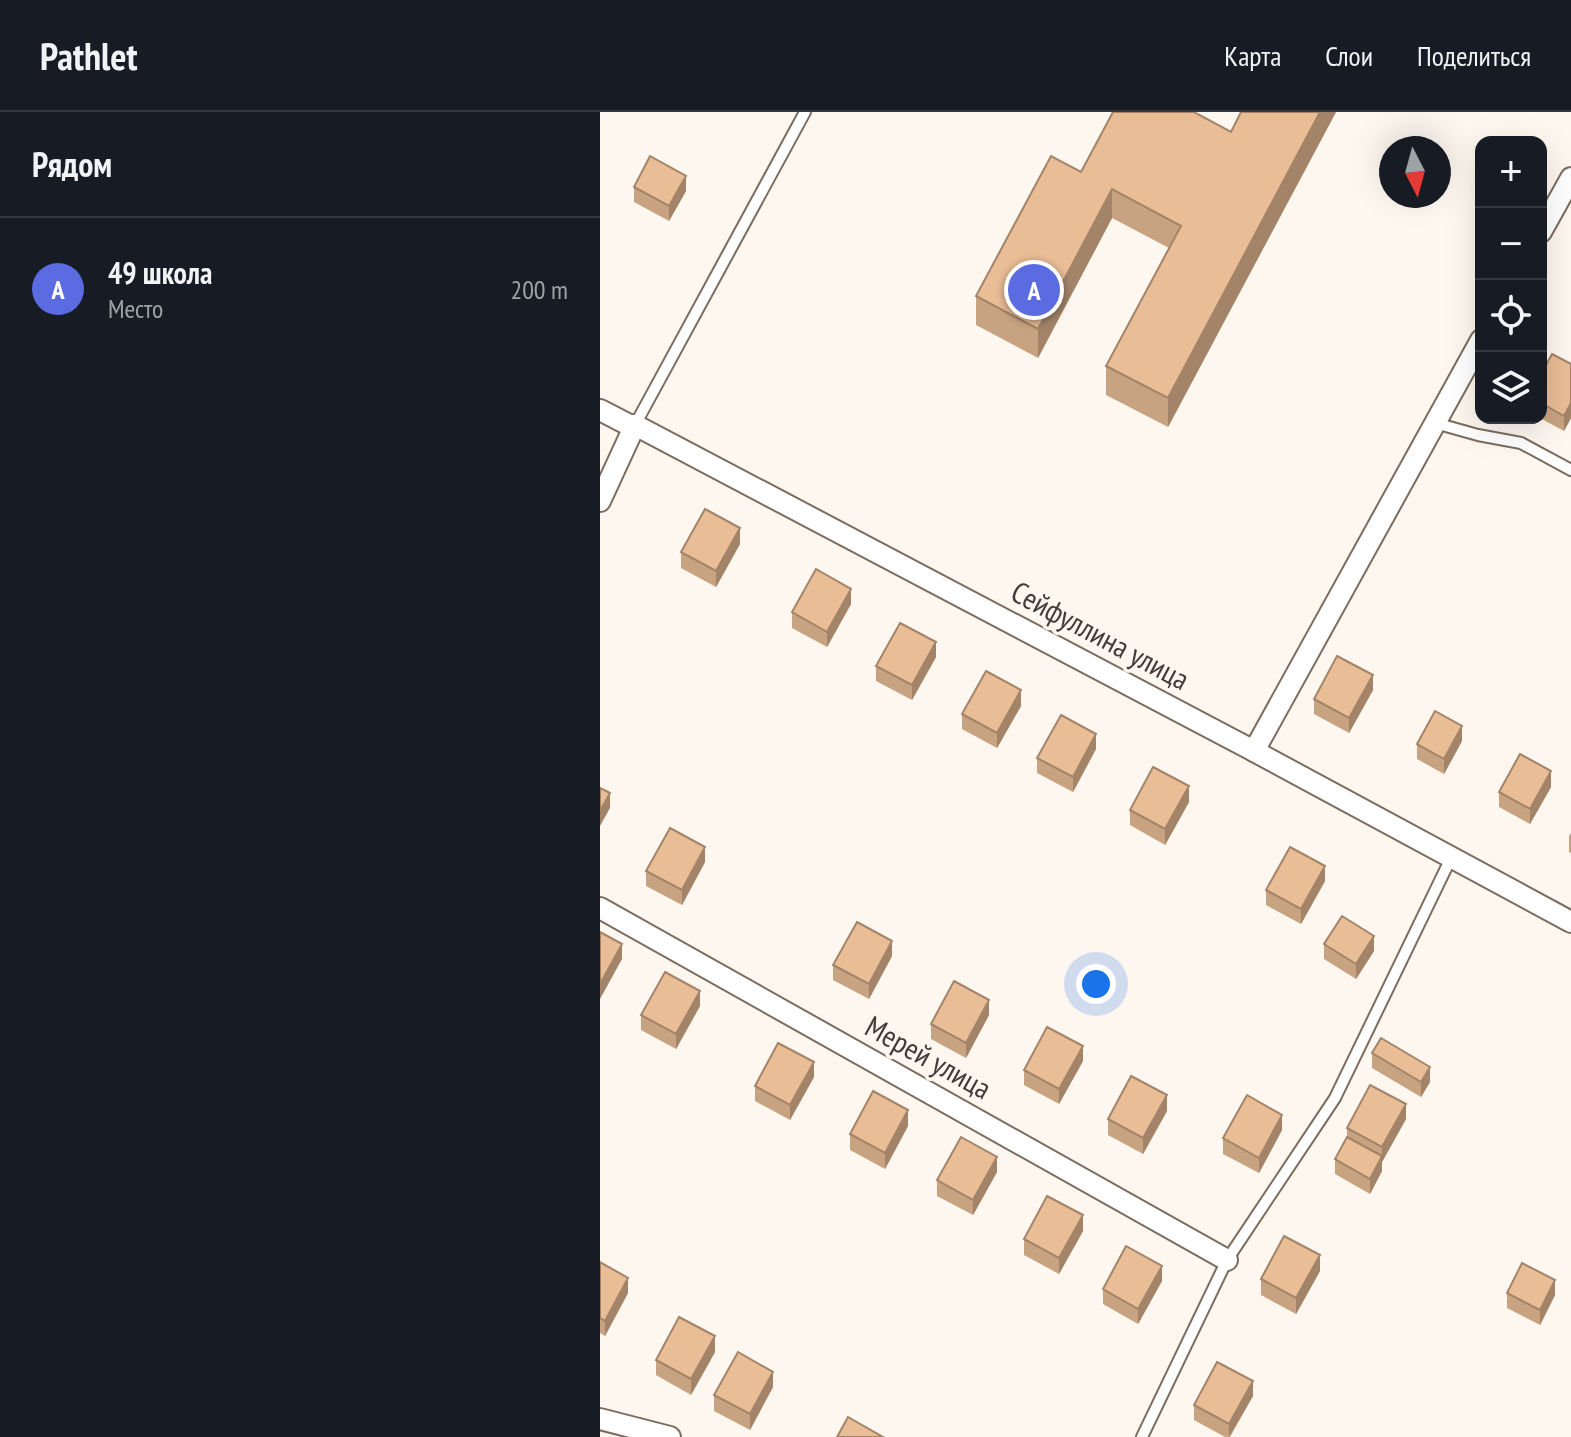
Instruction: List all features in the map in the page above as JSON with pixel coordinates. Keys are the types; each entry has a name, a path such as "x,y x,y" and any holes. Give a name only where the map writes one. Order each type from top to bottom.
{"street":[{"path":"1547,221 1571,178"},
{"path":"1254,751 1475,351"},
{"name":"Сейфуллина улица","path":"600,410 633,427 635,425 1254,751 1571,922"},
{"path":"600,501 635,425"},
{"name":"Мерей улица","path":"600,908 1227,1260"},
{"path":"600,1419 670,1437"}],"lane":[{"path":"635,425 805,112"},
{"path":"1435,423 1521,443 1571,470"},
{"path":"1142,1437 1227,1260 1335,1098 1451,858"}],"building":[{"path":"1113,112 1194,112 1231,132 1241,112 1320,112 1168,398 1106,366 1181,226 1112,189 1038,329 976,296 1051,156 1081,172"},
{"path":"650,156 686,176 669,206 634,187"},
{"path":"1552,354 1571,364 1571,403 1564,416 1547,406 1547,363"},
{"path":"705,509 740,528 716,571 681,552"},
{"path":"816,569 851,589 827,632 792,612"},
{"path":"900,623 936,642 912,685 876,666"},
{"path":"1337,656 1373,675 1349,718 1314,699"},
{"path":"986,671 1021,690 997,733 962,714"},
{"path":"1435,711 1462,726 1444,759 1417,744"},
{"path":"1061,715 1096,734 1073,777 1037,758"},
{"path":"1520,754 1551,771 1530,809 1499,792"},
{"path":"1153,767 1189,786 1165,829 1130,810"},
{"path":"600,788 610,793 600,811"},
{"path":"670,828 705,847 682,890 646,871"},
{"path":"1290,847 1325,866 1301,909 1266,890"},
{"path":"1342,916 1374,936 1356,964 1324,944"},
{"path":"857,922 892,941 869,984 833,965"},
{"path":"600,932 622,944 600,984"},
{"path":"665,972 700,991 676,1034 641,1015"},
{"path":"954,981 989,1000 966,1043 931,1024"},
{"path":"1047,1027 1083,1046 1059,1089 1024,1070"},
{"path":"1381,1038 1430,1067 1421,1082 1372,1053"},
{"path":"778,1043 814,1062 790,1105 755,1086"},
{"path":"1131,1076 1167,1095 1143,1138 1108,1119"},
{"path":"1370,1085 1406,1104 1382,1147 1347,1128"},
{"path":"873,1091 908,1110 885,1153 850,1134"},
{"path":"1247,1095 1282,1115 1259,1158 1223,1138"},
{"path":"961,1137 997,1157 973,1200 937,1180"},
{"path":"1347,1137 1382,1156 1370,1179 1335,1159"},
{"path":"1047,1196 1083,1215 1059,1258 1024,1239"},
{"path":"1284,1236 1320,1255 1296,1298 1261,1279"},
{"path":"1126,1246 1162,1266 1138,1309 1103,1289"},
{"path":"600,1262 628,1278 605,1321 600,1318"},
{"path":"1522,1263 1555,1280 1540,1310 1507,1293"},
{"path":"679,1317 715,1336 691,1379 656,1360"},
{"path":"738,1352 773,1372 750,1414 714,1395"},
{"path":"1217,1362 1253,1381 1229,1424 1194,1405"},
{"path":"848,1417 883,1437 837,1437"}],"place":[{"name":"49 школа","path":"1034,290"}]}
